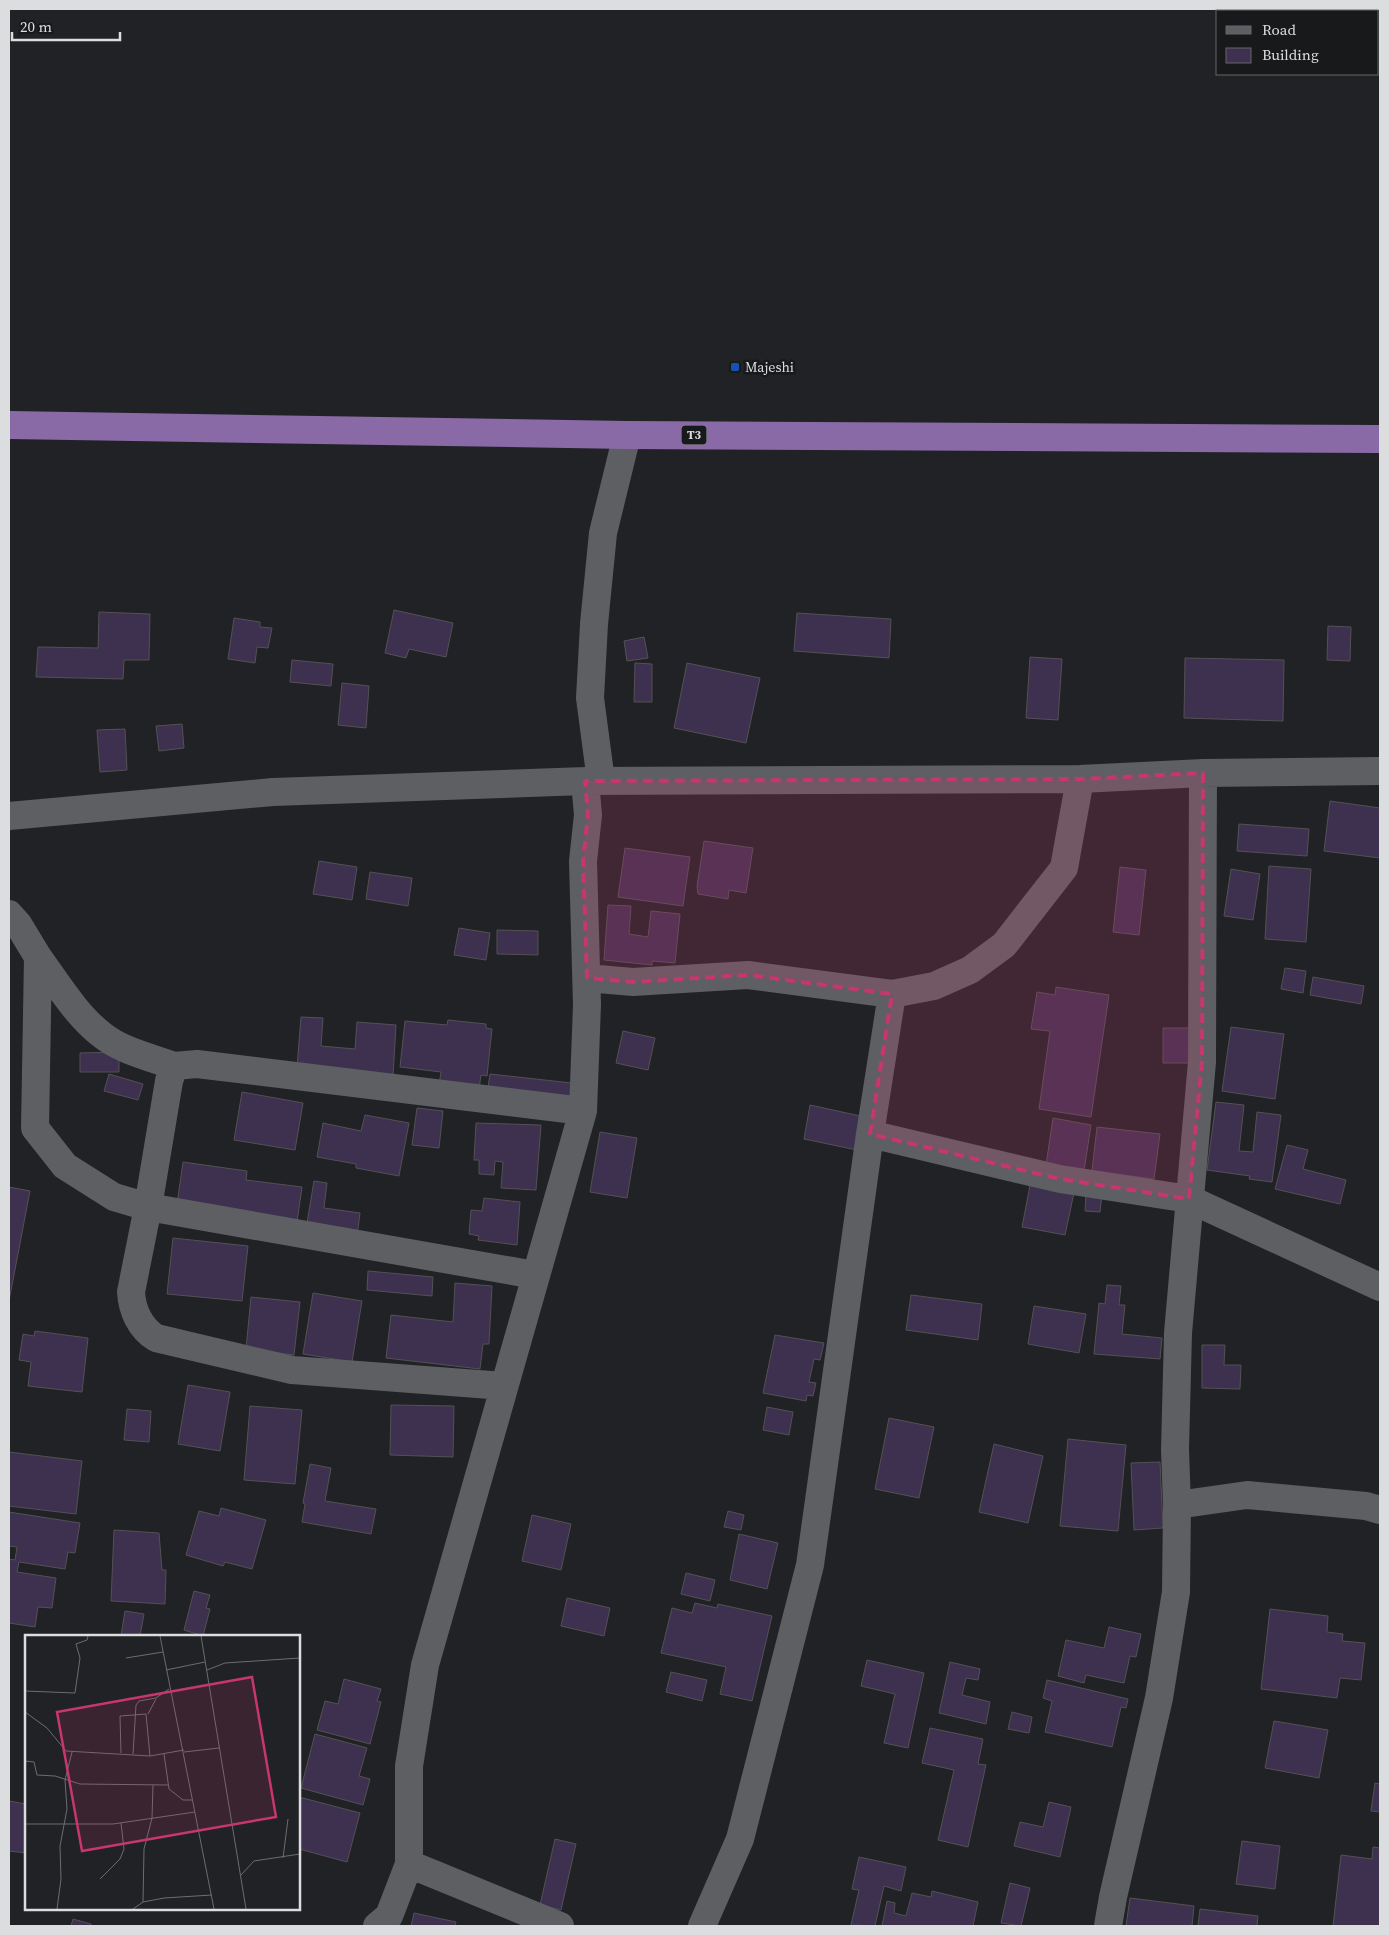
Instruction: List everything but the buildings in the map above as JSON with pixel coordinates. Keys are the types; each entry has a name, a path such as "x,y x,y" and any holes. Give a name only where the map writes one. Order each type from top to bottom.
{"highway":[{"name":"T3","path":"9,425 627,435 1380,439"}],"street":[{"path":"377,1926 388,1916 409,1864 409,1766 425,1664 583,1111 586,978 583,861 593,781 590,698 594,624 603,533 627,435"},
{"path":"9,816 273,792 593,781 1080,779 1204,773 1380,770"},
{"path":"1108,1926 1113,1897 1160,1698 1176,1592 1177,1505 1175,1450 1178,1333 1202,1062 1204,773"},
{"path":"586,978 633,982 748,975 892,994 934,986 970,970 1004,945 1064,868 1080,779"},
{"path":"9,914 18,924 38,957 79,1013 102,1036 124,1048 174,1066 197,1064 583,1111"},
{"path":"38,957 35,1128 64,1166 114,1197 148,1208 536,1275"},
{"path":"702,1926 740,1839 810,1565 870,1134 892,994"},
{"path":"174,1066 169,1080 148,1208 131,1292 132,1304 148,1333 156,1338 292,1370 504,1386"},
{"path":"870,1134 1060,1179 1190,1199 1380,1287"},
{"path":"1177,1505 1247,1495 1380,1510"},
{"path":"409,1864 560,1926"}],"highlighted area":[{"path":"1203,773 1202,1062 1189,1199 1060,1179 870,1134 892,994 748,975 633,982 587,978 583,861 588,815 585,781 1080,779"}],"place":[{"name":"Majeshi","path":"735,367"}]}
